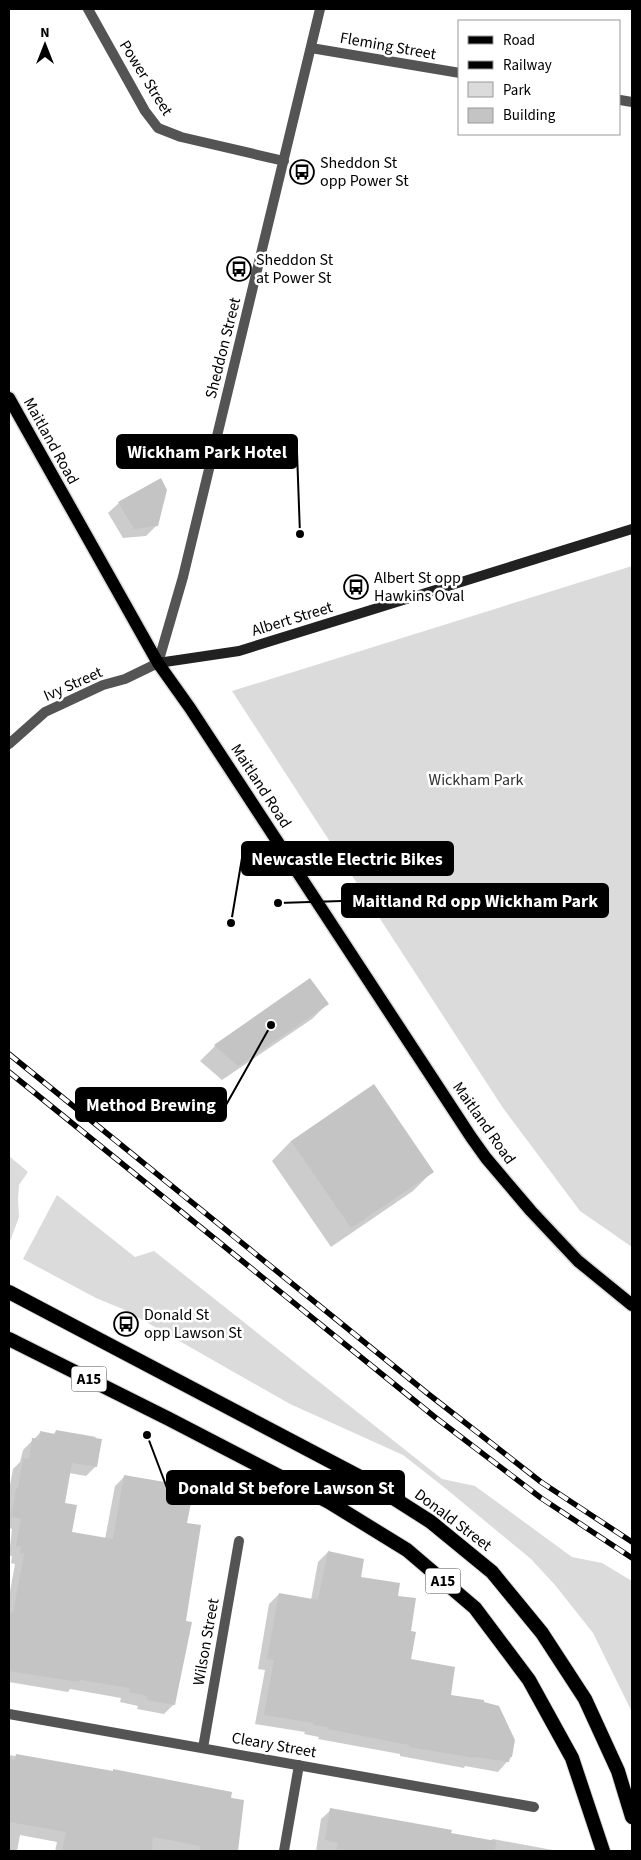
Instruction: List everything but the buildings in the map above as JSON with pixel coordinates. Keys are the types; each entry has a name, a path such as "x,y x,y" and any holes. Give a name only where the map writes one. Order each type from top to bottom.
{"highway":[{"name":"Donald Street","path":"9,1292 362,1478 431,1522 492,1572 542,1633 585,1699 618,1771 632,1816"},
{"name":"A15","path":"9,1339 329,1502 408,1550 475,1608 529,1680 572,1758 603,1851"}],"main road":[{"name":"Maitland Road","path":"9,398 158,663 206,732 486,1158 531,1211 578,1261 632,1305"},
{"name":"Albert Street","path":"158,663 239,651 632,529"}],"street":[{"name":"Power Street","path":"88,9 145,111 158,128 181,137 284,161"},
{"name":"Sheddon Street","path":"158,663 185,567 320,9"},
{"name":"Fleming Street","path":"311,48 458,73"},
{"name":"Ivy Street","path":"9,744 45,712 103,685 124,679 158,663"},
{"name":"Wilson Street","path":"203,1748 239,1541"},
{"name":"Cleary Street","path":"9,1714 534,1807"},
{"path":"284,1851 299,1765"}],"green space":[{"name":"Wickham Park","path":"632,566 632,1247 580,1211 503,1108 232,691"},
{"path":"9,1156 28,1172 19,1185 19,1217 9,1244"},
{"path":"57,1195 135,1257 154,1251 442,1479 475,1486 572,1557 602,1563 632,1581 632,1712 593,1633 555,1585 531,1559 403,1455 290,1404 125,1310 96,1298 23,1259"}],"railway":[{"path":"9,1054 427,1393 541,1482 632,1542"},
{"path":"9,1072 436,1418 541,1498 632,1558"}],"place":[{"name":"Sheddon St opp Power St","path":"302,172"},
{"name":"Sheddon St at Power St","path":"239,269"},
{"name":"Wickham Park Hotel","path":"300,534"},
{"name":"Albert St opp Hawkins Oval","path":"356,587"},
{"name":"Maitland Rd opp Wickham Park","path":"278,903"},
{"name":"Newcastle Electric Bikes","path":"231,923"},
{"name":"Method Brewing","path":"271,1025"},
{"name":"Donald St opp Lawson St","path":"126,1324"},
{"name":"Donald St before Lawson St","path":"147,1435"}]}
